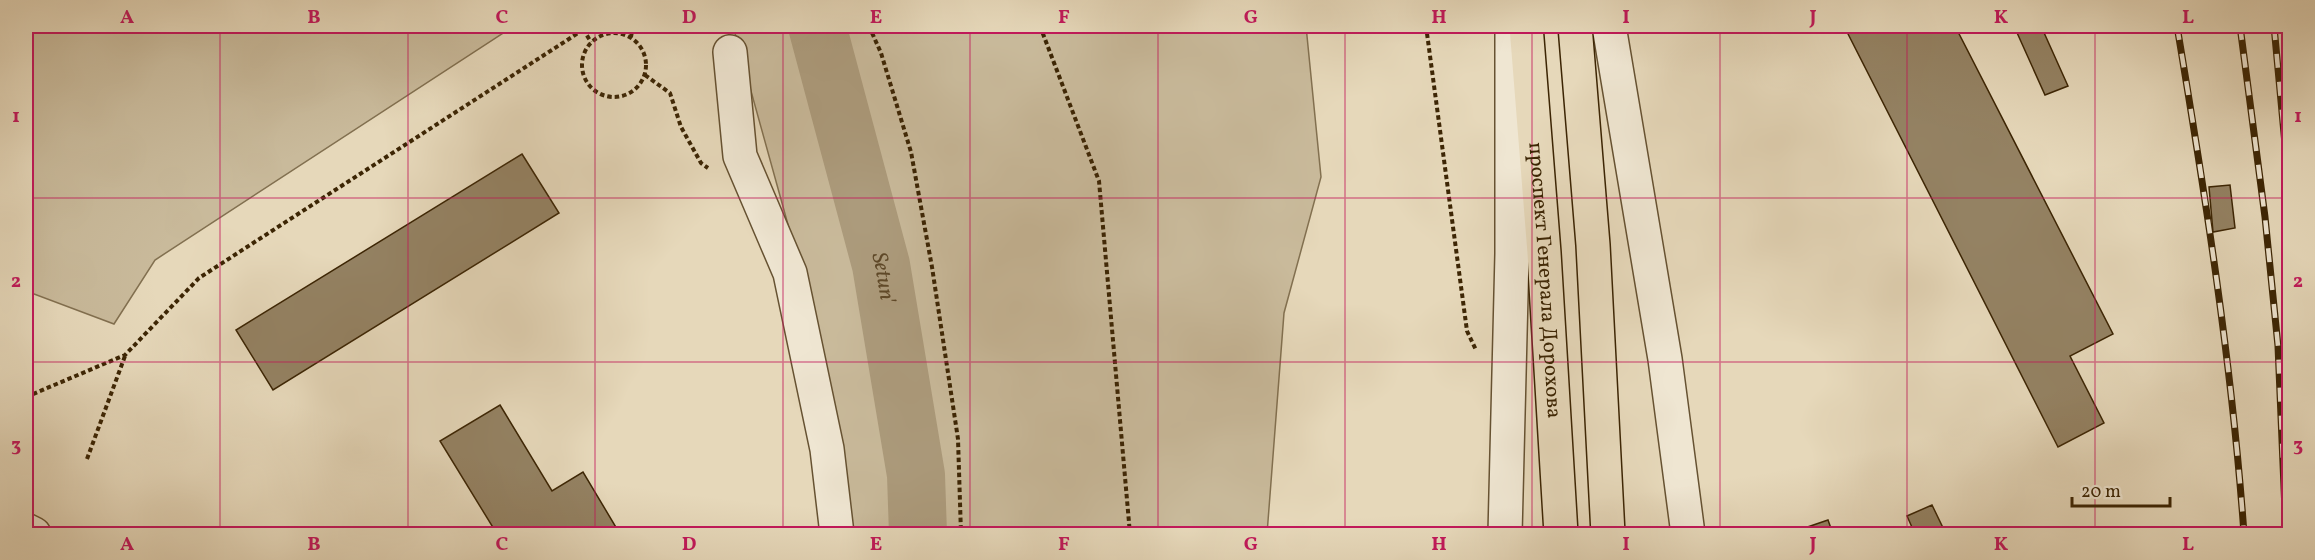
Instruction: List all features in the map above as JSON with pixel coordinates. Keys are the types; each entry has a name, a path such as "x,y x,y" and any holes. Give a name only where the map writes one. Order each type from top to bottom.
{"main road":[{"name":"проспект Генерала Дорохова","path":"1526,26 1544,253 1561,534"},
{"path":"1575,26 1593,245 1608,534"}],"street":[{"path":"1505,534 1512,254 1512,26"},
{"path":"1609,26 1665,359 1688,534"},
{"path":"730,52 740,156 790,273 827,449 837,534"},
{"path":"26,530 34,534"}],"path":[{"path":"87,459 125,356 199,278 589,26"},
{"path":"631,38 633,26"},
{"path":"869,26 881,53 911,152 932,267 958,439 961,534"},
{"path":"1040,26 1099,181 1130,534"},
{"path":"1426,26 1467,331 1473,348 1481,354"},
{"path":"583,29 591,42"},
{"path":"610,33 621,33 631,38 639,44 645,54 645,75 640,85 622,97 612,98 592,90 585,81 581,61 591,42 610,33"},
{"path":"645,75 670,93 681,127 701,163 710,169"},
{"path":"26,397 125,356"}],"shaded area":[{"path":"26,26 514,26 155,260 114,324 26,291"},
{"path":"733,26 1306,26 1321,177 1284,313 1267,534 820,534 795,250"}],"building":[{"path":"1844,26 1955,26 2113,334 2070,356 2104,423 2058,447"},
{"path":"2014,26 2041,26 2068,86 2045,95"},
{"path":"522,154 559,213 273,390 236,330"},
{"path":"2230,185 2235,228 2213,232 2209,187"},
{"path":"500,405 552,491 583,472 620,534 497,534 440,441"},
{"path":"1932,505 1946,534 1915,534 1907,516"},
{"path":"1828,520 1833,534 1787,534"}],"waterway":[{"name":"Setun'","path":"817,26 881,265 916,475 918,534"}],"railway":[{"path":"2177,26 2225,343 2244,534"},
{"path":"2240,26 2265,217 2278,346 2286,534"},
{"path":"2274,26 2290,198"}]}
